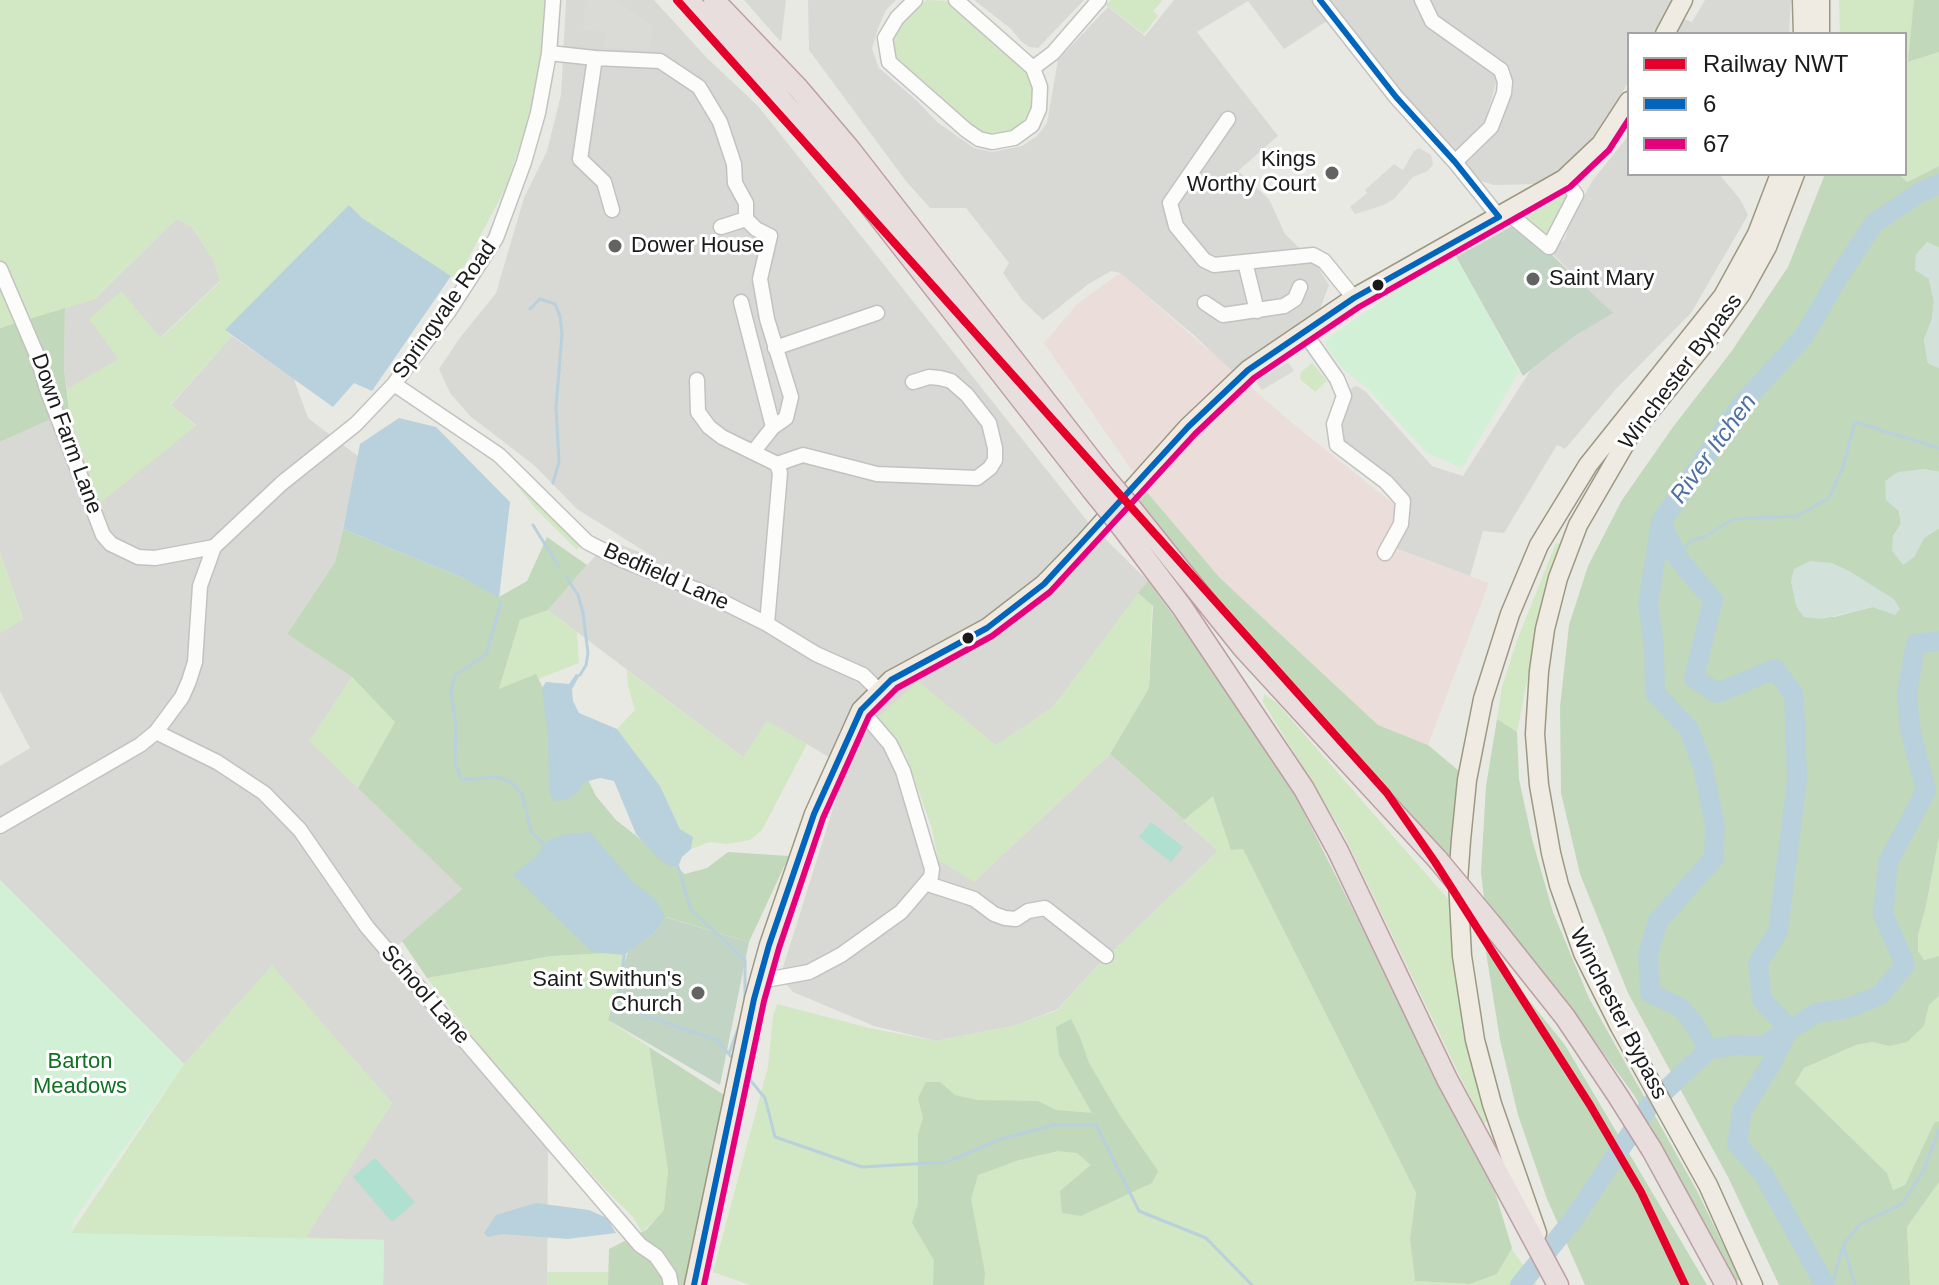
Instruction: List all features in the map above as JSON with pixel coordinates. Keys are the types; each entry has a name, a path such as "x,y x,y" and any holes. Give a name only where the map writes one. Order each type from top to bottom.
{"highway":[{"path":"688,0 831,156 1128,519 1438,860 1492,925 1565,1017 1618,1096 1652,1150 1726,1285"},
{"path":"714,0 798,88 849,148 1098,483"},
{"path":"1128,519 1182,607 1304,789 1338,851 1447,1079 1517,1194 1555,1279"}],"main road":[{"path":"1666,32 1683,0"},
{"path":"1802,0 1803,32"},
{"path":"1820,0 1820,32"},
{"path":"694,1285 760,978 808,828 827,779 861,710 891,680 987,628 1044,584 1221,394 1248,370 1354,298 1564,179 1601,144 1627,104"},
{"name":"Winchester Bypass","path":"1517,1194 1475,1040 1462,956 1458,881 1461,840 1467,780 1483,699 1510,614 1539,545 1588,465 1723,296 1757,234 1779,176"},
{"name":"Winchester Bypass","path":"1753,1285 1708,1185 1583,953 1551,853 1539,785 1535,734 1545,629 1558,578 1578,525 1629,437 1741,294 1767,247 1794,176"}],"street":[{"name":"Springvale Road","path":"214,547 282,483 340,438 394,384 449,311 496,238 538,113 549,53 553,0"},
{"path":"915,0 897,18 885,38 889,62 979,139 1003,141 1014,138 1032,125 1036,118 1041,97 1033,68 956,0"},
{"path":"1033,68 1053,53 1099,0"},
{"path":"1320,0 1396,97 1504,215 1549,247 1576,195 1564,179"},
{"path":"1422,0 1432,21 1501,70 1505,82 1491,127 1455,162"},
{"path":"549,53 660,61 699,87 720,122 734,164 735,183 746,203 746,219 770,236 760,279 767,319 791,397 786,418 773,427 754,451"},
{"path":"595,58 580,159 604,182 612,210"},
{"path":"1228,119 1170,203 1176,226 1204,260 1214,265 1313,255 1324,261 1354,298"},
{"path":"721,227 746,219"},
{"path":"1245,262 1257,311"},
{"name":"Down Farm Lane","path":"0,269 36,353 103,535 111,544 138,557 155,558 214,547"},
{"path":"1205,303 1223,315 1257,311 1284,306 1295,299 1300,287"},
{"path":"741,302 773,427"},
{"path":"775,348 877,313"},
{"path":"1304,332 1337,379 1344,396 1334,424 1337,445 1386,482 1403,501 1401,524 1385,553"},
{"path":"777,464 803,455 877,474 977,478 990,468 995,460 995,448 989,423 967,395 951,381 940,378 929,377 913,382"},
{"path":"697,380 698,412 709,427 722,437 777,464 780,473 767,624"},
{"name":"Bedfield Lane","path":"394,384 499,455 587,542 707,594 767,624 816,654 863,675 878,690"},
{"path":"0,826 140,745 156,732 182,697 195,662 200,586 214,547"},
{"path":"760,978 809,972 841,955 901,912 928,884 932,869 903,771 890,744 861,710"},
{"name":"School Lane","path":"156,732 217,762 264,793 300,830 367,927 640,1245 656,1256 669,1275 671,1285"},
{"path":"928,884 974,899 1005,918 1016,919 1028,911 1045,908 1106,956"}],"shaded area":[{"path":"566,0 654,0 707,58 758,106 1088,522 1148,581 1053,707 996,746 878,717 906,780 928,854 975,881 1110,754 1218,851 1097,966 1058,1009 1017,1025 936,1041 874,1026 793,992 780,977 846,767 767,721 744,758 548,610 609,540 657,559 577,509 535,466 470,416 450,393 439,369 496,293 524,198 547,151 561,95"},
{"path":"585,0 616,0 653,26 649,50 604,48 606,32 583,30"},
{"path":"744,0 786,0 781,42"},
{"path":"808,0 896,0 886,10 872,49 879,68 937,122 974,148 992,152 1022,146 1037,136 1047,123 1058,60 1108,7 1145,36 1174,0 1312,0 1327,21 1284,49 1248,1 1197,32 1278,136 1238,171 1269,199 1285,234 1316,264 1329,285 1318,314 1233,373 1195,336 1120,273 1111,271 1087,285 1043,320 1022,300 1003,273 1009,263 966,208 930,208 905,180 809,50"},
{"path":"974,0 1084,0 1038,48 1029,47 1021,41 1010,28"},
{"path":"1325,0 1415,0 1418,13 1498,76 1485,122 1456,153 1380,68"},
{"path":"1425,0 1675,0 1657,32 1627,32 1627,84 1603,125 1566,167 1540,184 1494,185 1481,181 1463,161 1499,124 1513,91 1510,68 1433,16"},
{"path":"1705,0 1791,0 1789,32 1677,32 1684,19 1692,22"},
{"path":"1627,138 1627,176 1721,176 1740,199 1748,215 1691,313 1616,389 1565,449 1557,445 1504,533 1483,531 1470,576 1394,548 1408,497 1341,442 1338,419 1347,395 1357,386 1366,392 1432,466 1463,476 1530,371 1575,336 1612,313 1550,251 1565,239 1571,218 1593,180"},
{"path":"1419,148 1431,155 1433,164 1428,171 1413,177 1394,199 1384,205 1355,214 1350,207 1367,193 1365,190 1394,164 1403,170"},
{"path":"176,219 192,227 215,263 220,281 160,338 121,291 119,360 67,389 64,368 65,308 95,299"},
{"path":"1927,242 1939,248 1939,368 1928,363 1924,340 1932,319 1934,301 1929,279 1915,270 1916,254"},
{"path":"1120,273 1291,422 1395,505 1398,516 1384,545 1489,583 1428,745 1378,725 1220,578 1146,491 1044,343 1077,304"},
{"path":"232,336 294,379 308,418 359,457 335,562 287,634 352,677 310,741 462,889 389,953 548,1146 547,1285 383,1285 384,1240 305,1238 392,1103 272,966 184,1064 0,880 0,766 30,748 0,691 0,633 23,619 0,553 0,442 69,411 99,503 196,425 171,405"},
{"path":"1288,362 1294,371 1262,390 1256,381"},
{"path":"1923,469 1939,472 1939,528 1924,538 1914,557 1903,565 1892,551 1893,536 1901,524 1899,511 1886,500 1885,481 1898,472"},
{"path":"1810,561 1832,563 1851,572 1894,599 1900,609 1895,615 1872,607 1822,619 1804,617 1797,608 1791,581 1794,569"}],"green space":[{"path":"0,0 546,0 545,47 534,104 505,189 457,280 361,218 349,206 226,331 232,336 171,404 196,426 99,504 69,411 67,389 118,359 89,319 121,291 161,338 220,282 215,263 192,227 176,219 95,299 0,328"},
{"path":"927,0 948,1 1029,71 1037,94 1031,111 1015,131 1004,135 986,135 974,129 893,59 890,41 914,7"},
{"path":"1111,0 1162,1 1153,11 1158,16 1144,34 1106,5"},
{"path":"1839,0 1914,0 1909,62 1939,52 1939,166 1906,182 1901,176 1907,176 1907,32 1840,32"},
{"path":"1914,0 1939,0 1939,52 1908,62"},
{"path":"1939,166 1939,248 1927,242 1934,301 1932,319 1924,340 1928,363 1939,368 1939,472 1923,469 1887,500 1899,511 1901,524 1893,536 1914,557 1924,538 1939,528 1939,837 1918,935 1918,951 1924,960 1939,956 1939,996 1929,1005 1924,1026 1907,1042 1889,1046 1872,1042 1856,1045 1804,1068 1795,1083 1887,1173 1893,1190 1905,1185 1934,1123 1939,1121 1939,1182 1907,1227 1910,1285 1779,1285 1728,1177 1628,993 1580,874 1561,793 1560,707 1569,625 1588,566 1622,500 1731,352 1788,267 1824,176 1901,176 1907,182","holes":["1791,581 1900,609 1872,607 1834,617 1797,608"]},
{"path":"1571,191 1548,240 1523,219"},
{"path":"1514,225 1551,254 1613,313 1575,336 1523,376 1456,257"},
{"path":"1453,251 1519,372 1462,468 1427,453 1368,389 1343,369 1325,345 1327,339 1397,290 1410,276"},
{"path":"65,308 64,368 69,411 0,442 0,328"},
{"path":"1312,363 1327,381 1315,392 1300,379 1301,372"},
{"path":"509,472 581,543 577,550 536,509"},
{"path":"1146,491 1220,578 1378,725 1428,745 1465,776 1456,865 1237,630 1139,501"},
{"path":"343,529 463,578 499,597 527,581 547,537 587,565 548,610 520,620 499,689 536,674 596,796 616,820 685,874 707,868 728,852 789,856 749,942 666,917 655,932 628,952 552,956 427,978 402,941 462,889 358,788 395,722 352,677 287,634 335,562"},
{"path":"1556,543 1562,545 1540,615 1517,732 1497,719 1502,687"},
{"path":"0,553 23,620 0,633"},
{"path":"1148,581 1273,751 1495,1192 1512,1248 1497,1274 1470,1284 1415,1281 1410,1239 1416,1193 1243,849 1231,850 1213,796 1184,820 1110,754 1149,688 1153,606 1138,593"},
{"path":"1138,593 1152,605 1149,688 1110,754 974,882 938,860 932,829 906,755 877,718 918,681 996,745 1053,707"},
{"path":"548,610 577,632 579,663 499,690 520,620"},
{"path":"627,670 743,757 767,721 807,744 762,830 750,840 727,844 710,842 691,849 693,837 680,829 660,786 617,729 635,710"},
{"path":"352,677 396,722 358,788 309,741"},
{"path":"1264,694 1277,703 1454,906 1465,1034 1490,1119 1483,1124 1344,835 1263,702"},
{"path":"1497,719 1517,732 1519,779 1532,839 1553,912 1589,998 1697,1191 1740,1279 1735,1282 1634,1095 1550,980 1484,898 1481,872 1486,786"},
{"path":"1213,795 1231,849 1243,848 1416,1193 1410,1238 1415,1281 1470,1284 1497,1274 1511,1248 1537,1285 750,1285 713,1272 768,1067 777,1004 869,1028 936,1041 1017,1025 1058,1010 1097,966 1218,851 1184,820"},
{"path":"1151,822 1183,847 1171,862 1139,837"},
{"path":"1939,837 1939,956 1924,960 1918,951 1918,935"},
{"name":"Barton Meadows","path":"0,880 184,1064 73,1221 72,1233 384,1240 383,1285 0,1285"},
{"path":"665,917 749,942 720,1085 608,1020 628,952 655,932"},
{"path":"1485,946 1565,1045 1707,1285 1585,1285 1547,1199 1518,1115 1500,1040"},
{"path":"628,952 608,1020 649,1047 668,1170 664,1211 642,1232 633,1217 491,1060 427,978 552,956"},
{"path":"272,965 392,1103 306,1237 384,1240 383,1285 71,1233 184,1064"},
{"path":"1939,996 1939,1121 1934,1123 1905,1185 1893,1190 1887,1173 1795,1083 1804,1068 1856,1045 1872,1042 1889,1046 1924,1026 1929,1005"},
{"path":"1071,1019 1089,1063 1158,1171 1152,1183 1081,1216 1062,1213 1060,1191 1091,1165 1077,1153 1058,1151 1019,1160 978,1175 971,1199 985,1273 984,1285 933,1285 934,1260 912,1223 918,1203 918,1134 923,1118 918,1098 926,1082 940,1082 955,1095 977,1100 1038,1101 1056,1110 1092,1113 1059,1055 1056,1027"},
{"path":"649,1047 732,1100 694,1285 608,1285 609,1249 646,1230 664,1210 668,1170"},
{"path":"375,1158 415,1202 392,1222 353,1177"},
{"path":"1939,1182 1939,1285 1910,1285 1907,1227"},
{"path":"547,1272 608,1272 608,1285 547,1285"}],"water":[{"path":"349,205 362,218 451,276 372,391 354,383 333,407 225,330"},
{"path":"399,418 436,427 510,502 499,598 463,578 343,529 360,444"},
{"path":"576,674 580,675 572,689 579,713 617,729 660,786 680,829 693,837 691,849 682,857 678,867 669,866 656,856 636,834 614,781 600,778 585,782 578,792 566,800 554,801 549,792 548,737 542,688 546,682 569,684"},
{"path":"590,832 632,881 657,901 665,917 655,932 624,955 592,952 513,875 535,857 548,840"},
{"path":"536,1203 589,1210 607,1218 616,1233 567,1239 503,1234 488,1237 484,1233 496,1215"}],"waterway":[{"path":"1520,1285 1572,1221 1649,1106 1708,1050 1695,1025 1681,1008 1650,993 1648,954 1658,921 1714,858 1715,826 1703,767 1689,729 1655,693 1654,647 1648,604 1661,522 1741,405 1804,336 1874,223 1921,192 1939,184"},
{"path":"530,309 540,299 555,304 560,316 562,334 556,407 559,462 553,483"},
{"path":"1677,557 1691,541 1706,536 1733,519 1797,516 1829,498 1843,467 1855,422 1939,448"},
{"name":"River Itchen","path":"1661,522 1677,557 1713,600 1694,678 1717,693 1775,669 1794,695 1797,780 1778,931 1758,963 1762,1000 1789,1028"},
{"path":"533,525 559,567"},
{"path":"566,577 578,595 583,613 588,653 580,675"},
{"path":"501,602 486,655 455,675 451,693 456,724 455,765 462,780 497,777 512,783 522,794 531,831 544,845"},
{"name":"River Itchen","path":"1708,1050 1734,1045 1762,1046 1816,1013 1848,1008 1880,995 1905,965 1883,914 1888,862 1926,791 1910,729 1907,692 1916,644 1939,641"},
{"path":"678,867 691,910 745,960 745,1001"},
{"path":"624,955 620,996 643,1015 717,1040 734,1060"},
{"path":"729,1054 741,1020"},
{"name":"River Itchen","path":"1787,1032 1742,1111 1737,1144 1764,1175 1825,1285"},
{"path":"746,1075 765,1098 775,1137 862,1167 947,1162 998,1140 1053,1125 1096,1125 1139,1211 1206,1238 1252,1285"},
{"path":"1855,1285 1843,1245 1860,1224 1902,1204 1923,1172 1939,1130"},
{"name":"River Itchen","path":"1832,1285 1842,1249"}],"rail line":[{"name":"NWT","path":"677,0 1387,793 1435,862 1590,1105 1641,1192 1685,1285"}],"transit line":[{"name":"6","path":"694,1285 754,999 769,945 814,814 861,710 891,680 987,628 1044,584 1188,427 1248,370 1354,298 1499,217 1455,162 1396,97 1320,0"},
{"name":"67","path":"704,1285 764,1001 779,948 823,818 869,716 897,688 992,636 1050,592 1195,434 1254,378 1359,307 1570,187 1609,150 1627,122"}],"place":[{"name":"Kings Worthy Court","path":"1332,173"},
{"name":"Dower House","path":"615,246"},
{"name":"Saint Mary","path":"1533,279"},
{"name":"Saint Swithun's Church","path":"698,993"}]}
